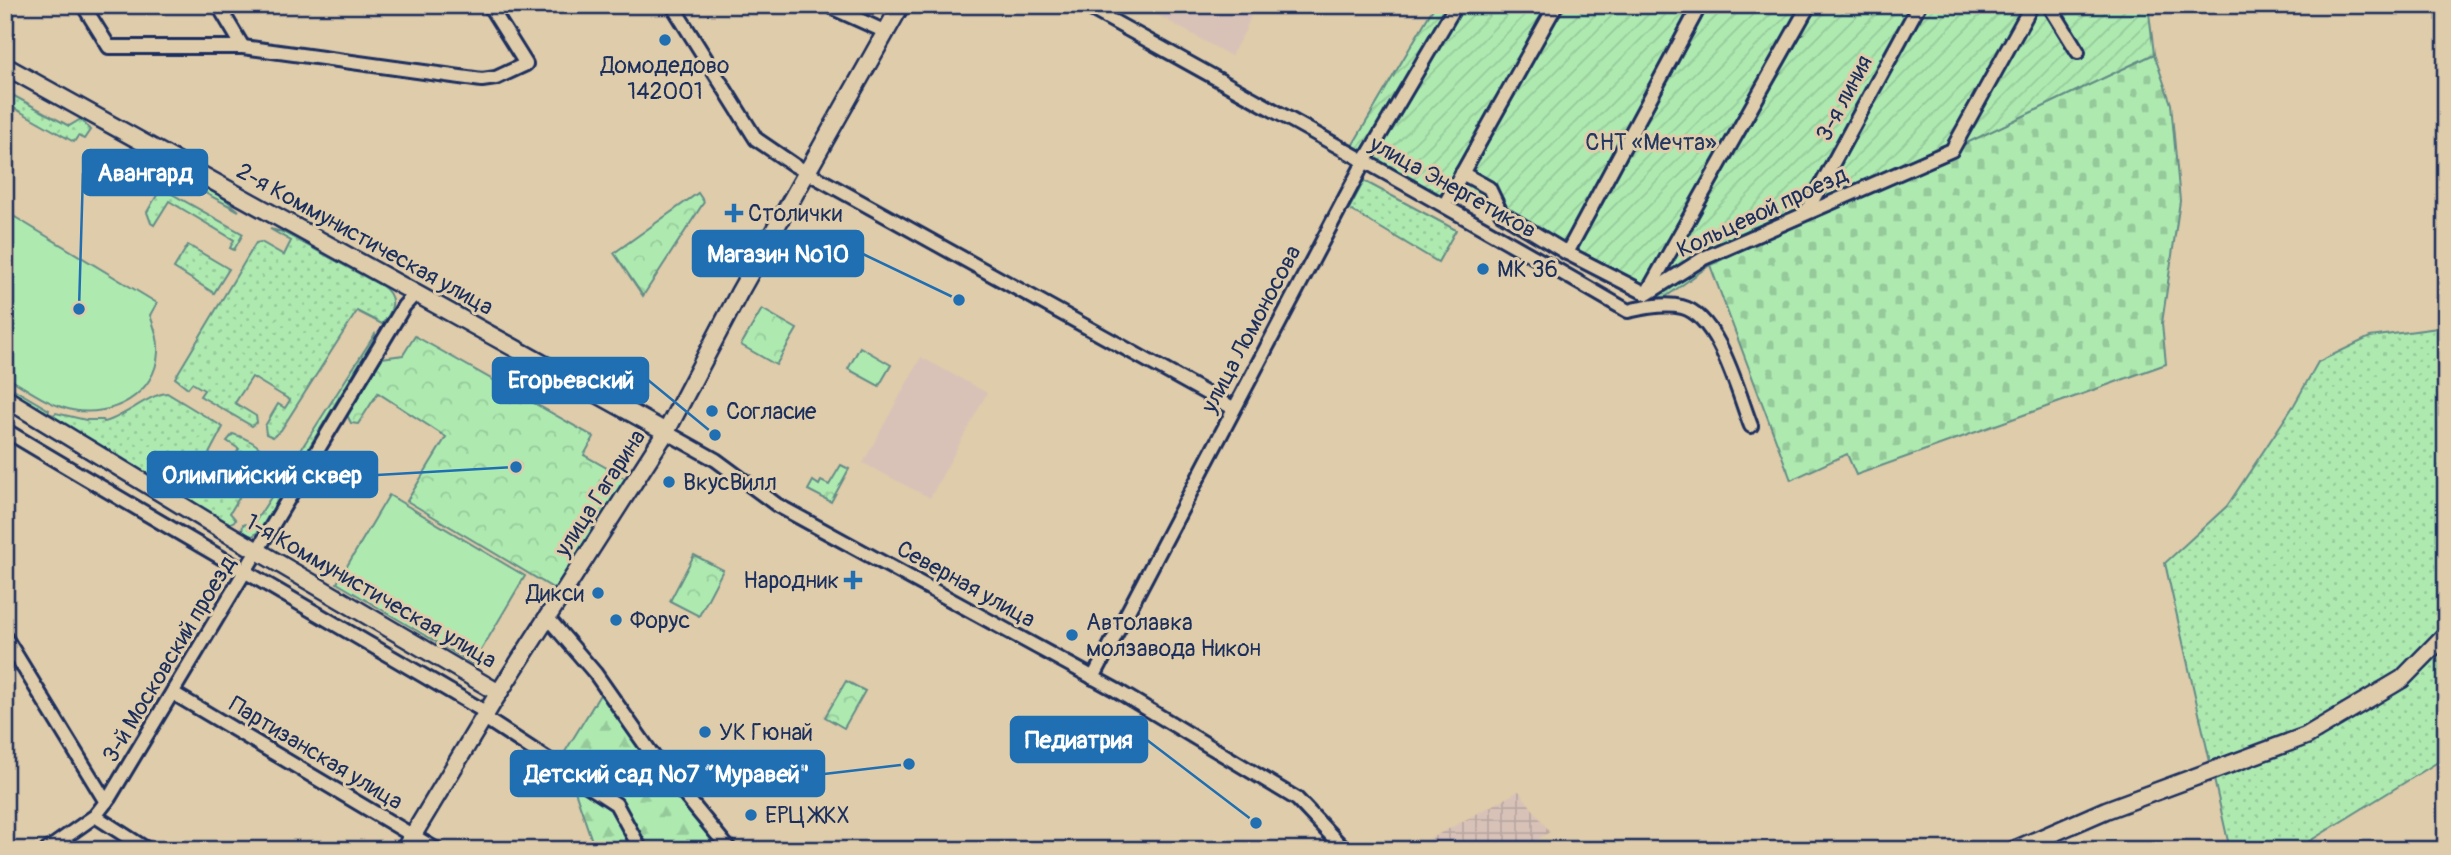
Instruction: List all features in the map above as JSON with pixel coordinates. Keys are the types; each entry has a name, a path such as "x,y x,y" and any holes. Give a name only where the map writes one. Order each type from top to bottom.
{"street":[{"path":"83,5 108,47 243,47 482,80 496,78 526,64 489,5"},
{"path":"218,5 243,47"},
{"path":"672,5 756,139 808,172 1233,408"},
{"path":"833,5 835,9 886,33"},
{"name":"улица Гагарина","path":"404,850 499,692 666,432 739,293 901,5"},
{"name":"улица Энергетиков","path":"1084,5 1445,205 1628,311 1651,306 1681,307 1700,315 1714,332 1751,426"},
{"name":"улица Ломоносова","path":"1093,678 1364,162 1456,5"},
{"path":"1445,205 1556,5"},
{"path":"1567,253 1700,5"},
{"path":"1462,173 1489,188 1501,213 1567,253 1647,294 1809,5"},
{"name":"3-я линия","path":"1807,211 1919,5"},
{"name":"Кольцевой проезд","path":"1647,294 1704,258 1952,150 2032,5"},
{"path":"2049,5 2078,52"},
{"name":"2-я Коммунистическая улица","path":"5,66 666,432"},
{"name":"3-й Московский проезд","path":"47,850 95,816 106,802 404,306 416,293"},
{"name":"1-я Коммунистическая улица","path":"5,398 499,692"},
{"path":"5,430 180,536 246,571 487,713 489,721 616,804 641,850"},
{"name":"Северная улица","path":"666,432 716,460 777,505 1093,678 1297,799 1345,850"},
{"path":"547,617 595,673 656,760 730,850"},
{"path":"2014,850 2106,810 2306,736 2402,679 2446,634"},
{"path":"5,637 106,802"},
{"name":"Партизанская улица","path":"173,693 437,850"},
{"path":"95,816 148,850"}],"shaded area":[{"path":"1140,5 1255,5 1231,56"},
{"path":"921,357 987,393 930,498 863,463"},
{"path":"1519,791 1550,832 1519,850 1409,850"}],"green space":[{"name":"СНТ «Мечта»","path":"1435,5 2148,5 2154,54 1710,265 1664,298 1647,294 1501,213 1460,198 1446,209 1348,153"},
{"path":"2154,54 2171,104 2180,201 2162,323 2166,364 1856,475 1847,454 1791,480 1710,265"},
{"path":"5,91 69,126 81,119 90,130 84,139 78,136 74,142 5,103"},
{"path":"163,174 171,178 165,190 243,234 234,250 230,248 234,240 169,201 154,225 151,223 147,212 163,185 159,182"},
{"path":"190,179 225,199 239,211 190,185"},
{"path":"1364,181 1456,230 1438,262 1349,209"},
{"path":"698,193 704,202 643,296 614,253"},
{"path":"5,211 157,303 150,315 158,342 155,367 149,380 129,400 102,410 72,410 46,400 5,376"},
{"path":"270,229 283,232 382,286 392,300 389,315 382,324 357,311 281,430 273,437 266,434 265,426 278,404 285,408 290,400 252,377 235,403 256,416 257,422 252,426 200,396 204,390 192,383 188,388 175,378 256,243 261,242 284,255 291,241"},
{"path":"188,245 229,269 214,293 174,268"},
{"path":"762,309 797,329 776,365 741,345"},
{"path":"2446,327 2446,757 2295,850 2230,850 2165,563 2227,506 2294,405 2318,362 2370,337"},
{"path":"375,334 304,456 298,454"},
{"path":"415,336 594,437 584,455 628,480 563,594 407,501 446,437 378,393 358,424 351,423 347,415 382,358 403,355"},
{"path":"860,347 891,365 879,386 848,369"},
{"path":"5,384 49,410 48,413 104,422 152,397 167,393 223,427 203,465 218,470 220,475 223,475 239,449 227,441 233,434 256,445 264,456 230,513 236,520 227,525 112,452 5,390"},
{"path":"841,465 849,469 831,502 808,490 813,481 819,485 821,481 829,485"},
{"path":"290,468 293,473 291,478 260,530 253,536 242,534 243,524 253,525"},
{"path":"389,495 525,576 473,664 337,583"},
{"path":"694,555 723,570 699,616 670,601"},
{"path":"846,681 865,691 844,728 825,717"},
{"path":"601,693 723,850 595,850 563,755"}],"place":[{"name":"Домодедово 142001","path":"665,40"},
{"name":"Столички","path":"734,213"},
{"name":"МК 36","path":"1483,269"},
{"name":"Магазин №10","path":"959,300"},
{"name":"Авангард","path":"79,309"},
{"name":"Согласие","path":"712,411"},
{"name":"Егорьевский","path":"715,435"},
{"name":"Олимпийский сквер","path":"516,467"},
{"name":"ВкусВилл","path":"669,482"},
{"name":"Народник","path":"853,580"},
{"name":"Дикси","path":"598,593"},
{"name":"Форус","path":"616,620"},
{"name":"Автолавка молзавода Никон","path":"1072,635"},
{"name":"УК Гюнай","path":"705,732"},
{"name":"Детский сад №7 “Муравей\"","path":"909,764"},
{"name":"ЕРЦ ЖКХ","path":"751,815"},
{"name":"Педиатрия","path":"1256,823"}]}
